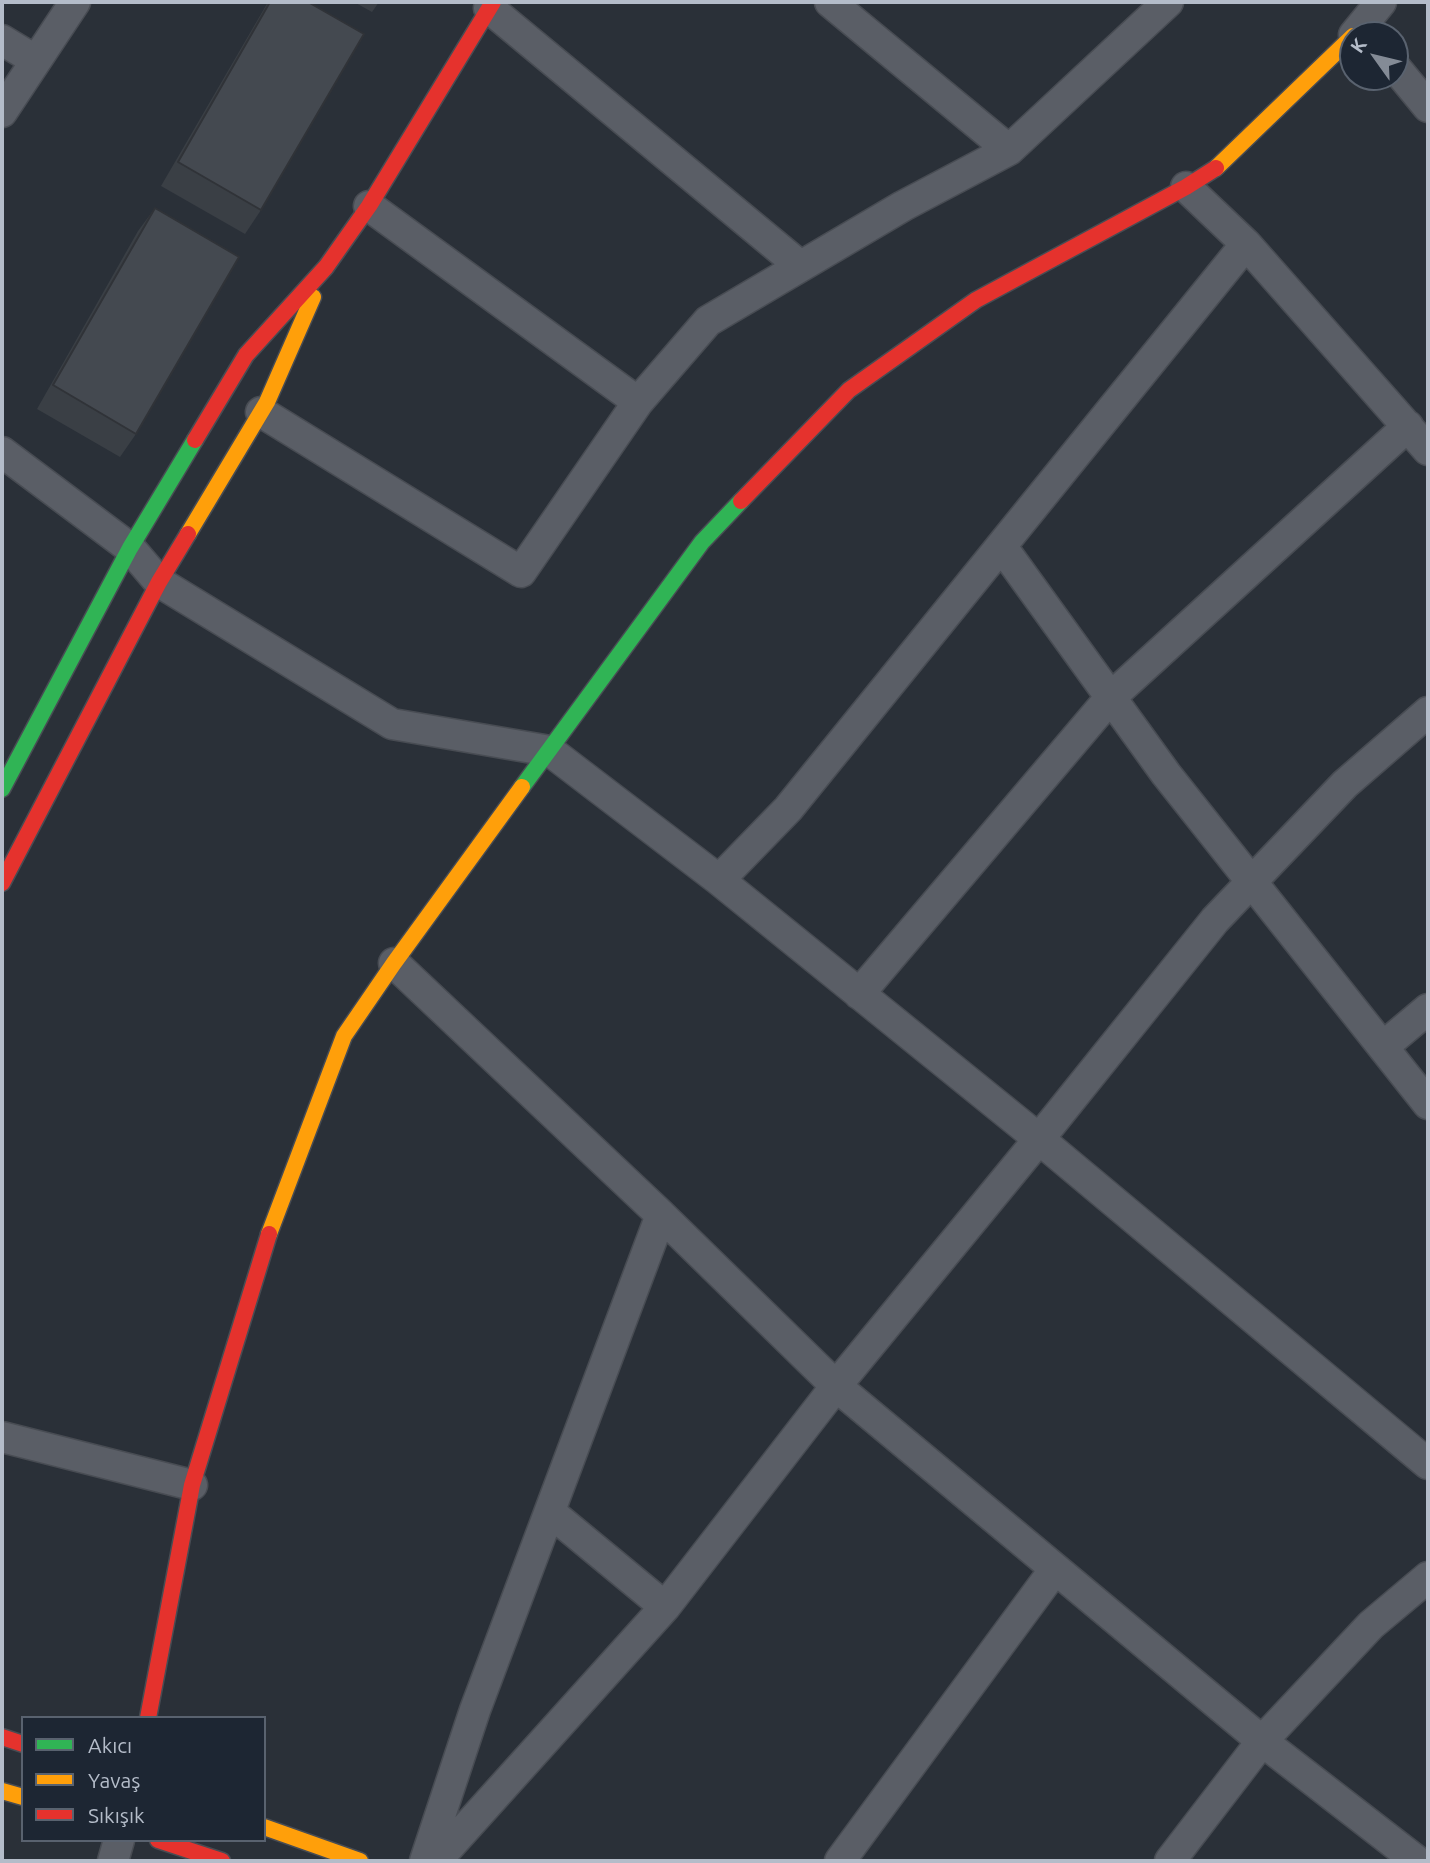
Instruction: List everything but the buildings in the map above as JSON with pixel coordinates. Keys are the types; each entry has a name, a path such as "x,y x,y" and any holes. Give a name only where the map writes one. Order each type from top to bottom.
{"street":[{"path":"2,112 75,2"},
{"path":"830,2 1009,150"},
{"path":"1368,21 1381,2"},
{"path":"2,789 130,548 246,355 326,267 369,206 491,5 799,265"},
{"path":"261,412 521,572 638,402 708,321 799,265 1009,150 1150,7"},
{"path":"2,40 35,60"},
{"path":"148,1716 191,1485 277,1209 345,1036 394,963 702,542 849,390 976,300 1219,167 1339,53"},
{"path":"1409,84 1428,107"},
{"path":"1186,187 1245,244 1428,450"},
{"path":"369,206 638,402"},
{"path":"719,880 788,809 1245,244"},
{"path":"2,883 159,582 261,412 326,267"},
{"path":"859,994 1111,697 1408,426"},
{"path":"2,452 130,548 159,582 392,724 550,751 719,880 1039,1139 1428,1464"},
{"path":"1002,547 1166,774 1428,1104"},
{"path":"436,1861 666,1607 836,1386 1215,920 1251,879 1345,784 1428,712"},
{"path":"394,963 661,1215 836,1386 1262,1741 1417,1861"},
{"path":"1384,1046 1428,1009"},
{"path":"425,1861 475,1710 661,1215"},
{"path":"2,1437 191,1485"},
{"path":"550,1512 666,1607"},
{"path":"840,1861 1055,1569"},
{"path":"1170,1861 1262,1741 1371,1625 1428,1577"},
{"path":"2,1737 21,1743"},
{"path":"2,1791 21,1796"},
{"path":"266,1828 350,1860"},
{"path":"113,1861 118,1842"},
{"path":"164,1842 222,1861"}],"traffic: fast":[{"path":"2,789 130,548 195,440"},
{"path":"522,787 702,542 741,501"}],"traffic: slow":[{"path":"1216,168 1339,49"},
{"path":"188,534 267,402 313,297"},
{"path":"269,1234 344,1036 522,787"},
{"path":"2,1791 21,1796"},
{"path":"266,1828 360,1861"}],"traffic: jam":[{"path":"195,440 246,355 326,267 369,206 493,2"},
{"path":"741,501 849,390 976,300 1186,187 1216,168"},
{"path":"2,883 159,582 188,534"},
{"path":"148,1716 192,1485 269,1234"},
{"path":"2,1737 21,1743"},
{"path":"164,1842 222,1861"}]}
